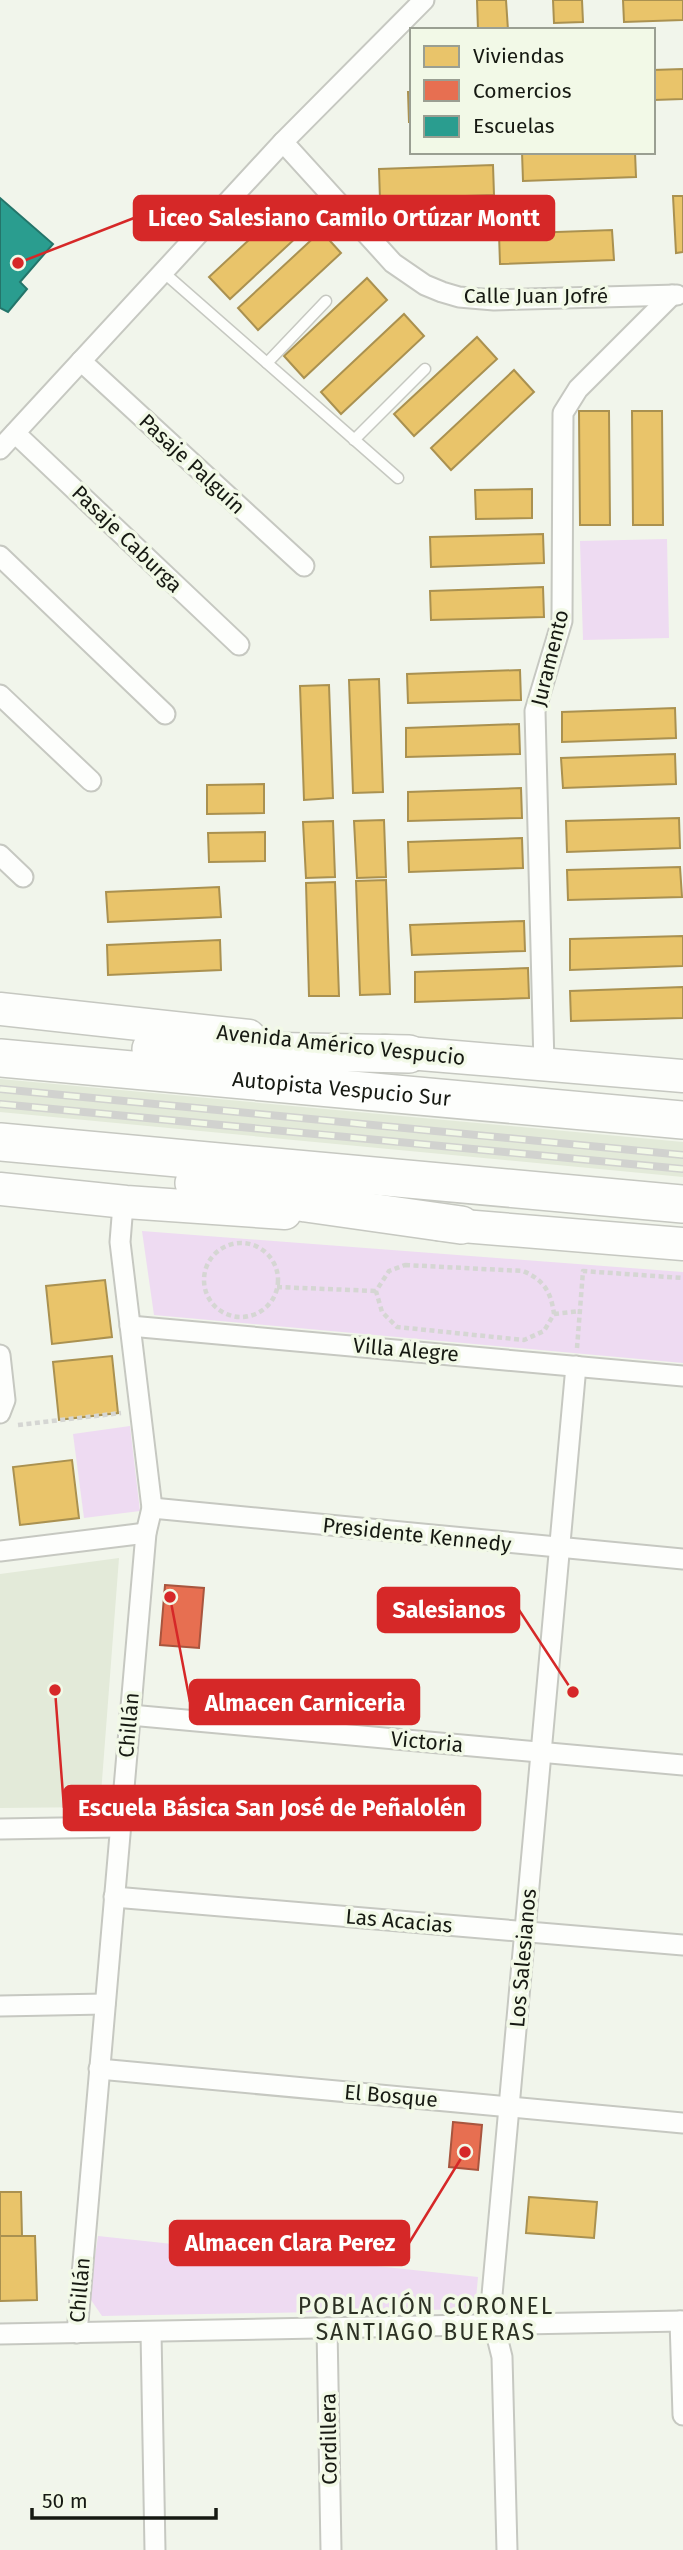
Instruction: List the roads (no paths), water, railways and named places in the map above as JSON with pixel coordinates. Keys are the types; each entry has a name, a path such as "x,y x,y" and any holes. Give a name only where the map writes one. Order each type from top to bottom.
{"highway":[{"path":"0,1047 409,1054"},
{"name":"Autopista Vespucio Sur","path":"0,1058 683,1120"},
{"path":"0,1142 683,1204"},
{"path":"0,1149 306,1203 461,1225"}],"main road":[{"name":"Avenida Américo Vespucio","path":"0,1009 409,1054 683,1076"},
{"path":"0,1189 126,1202 461,1225 683,1244"}],"street":[{"path":"0,449 283,142 424,0"},
{"name":"Calle Juan Jofré","path":"283,142 393,264 425,285 442,292 485,300 678,295"},
{"name":"Juramento","path":"544,1065 535,711 562,621 563,413 578,389 678,295"},
{"name":"Pasaje Palguín","path":"81,361 304,566"},
{"name":"Pasaje Caburga","path":"15,433 239,646"},
{"path":"0,556 165,714"},
{"path":"0,695 91,782"},
{"path":"0,855 23,877"},
{"name":"Chillán","path":"76,2333 146,1533 152,1508 120,1242 126,1202"},
{"name":"Villa Alegre","path":"130,1326 683,1376"},
{"path":"0,1355 6,1419"},
{"name":"Los Salesianos","path":"507,2550 502,2357 494,2325 492,2295 576,1366"},
{"name":"Presidente Kennedy","path":"152,1508 683,1559"},
{"path":"0,1551 146,1533"},
{"name":"Victoria","path":"130,1715 683,1765"},
{"path":"0,1829 120,1827"},
{"name":"Las Acacias","path":"114,1897 683,1945"},
{"path":"0,2006 105,2004"},
{"name":"El Bosque","path":"99,2069 683,2123"},
{"path":"0,2334 682,2321 683,2415"},
{"name":"Cordillera","path":"327,2328 331,2550"},
{"path":"151,2332 155,2550"}],"lane":[{"path":"162,271 398,478"},
{"path":"267,363 326,301"},
{"path":"354,440 425,369"}],"railway":[{"path":"0,1089 683,1155"},
{"path":"0,1104 683,1169"}],"place":[{"name":"Liceo Salesiano Camilo Ortúzar Montt","path":"18,263"},
{"name":"Almacen Carniceria","path":"170,1597"},
{"name":"Escuela Básica San José de Peñalolén","path":"55,1690"},
{"name":"Salesianos","path":"573,1692"},
{"name":"Almacen Clara Perez","path":"465,2152"}],"district":[{"name":"POBLACIÓN CORONEL SANTIAGO BUERAS","path":"426,2319"}]}
